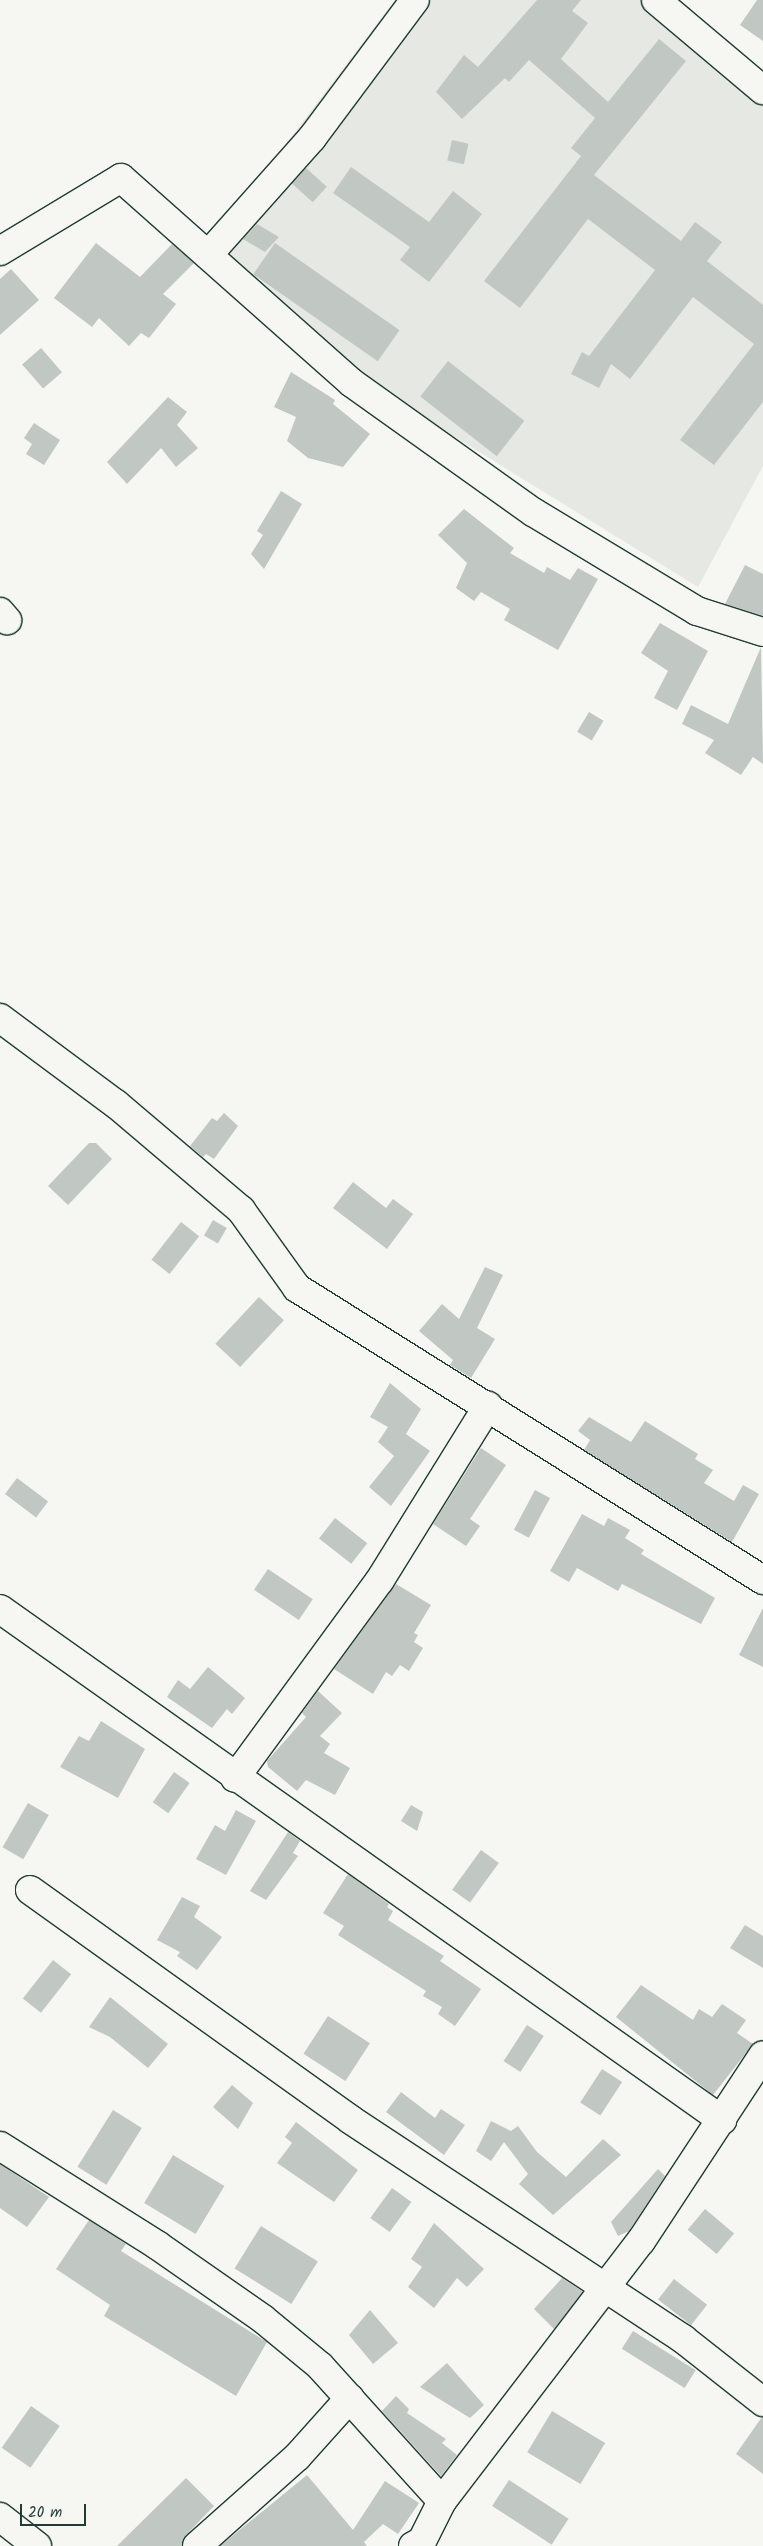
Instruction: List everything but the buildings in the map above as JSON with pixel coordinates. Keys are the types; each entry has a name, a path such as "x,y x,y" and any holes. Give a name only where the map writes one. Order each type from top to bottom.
{"street":[{"path":"208,254 312,138 415,0"},
{"path":"656,0 763,90"},
{"path":"0,251 121,178 352,383 533,512 697,611 763,632"},
{"path":"0,1018 116,1104 242,1210 297,1288 488,1406 506,1423 763,1580"},
{"path":"235,1778 380,1580 488,1406"},
{"path":"0,1609 235,1778 722,2120"},
{"path":"30,1890 351,2120 607,2286 763,2402"},
{"path":"418,2544 442,2501 607,2286 722,2120 763,2055"},
{"path":"0,2146 158,2245 263,2319 350,2398 442,2501"},
{"path":"197,2546 297,2457 350,2398"},
{"path":"0,2517 37,2546"}],"shaded area":[{"path":"395,0 641,0 763,100 763,466 698,587 390,397 213,240"}]}
